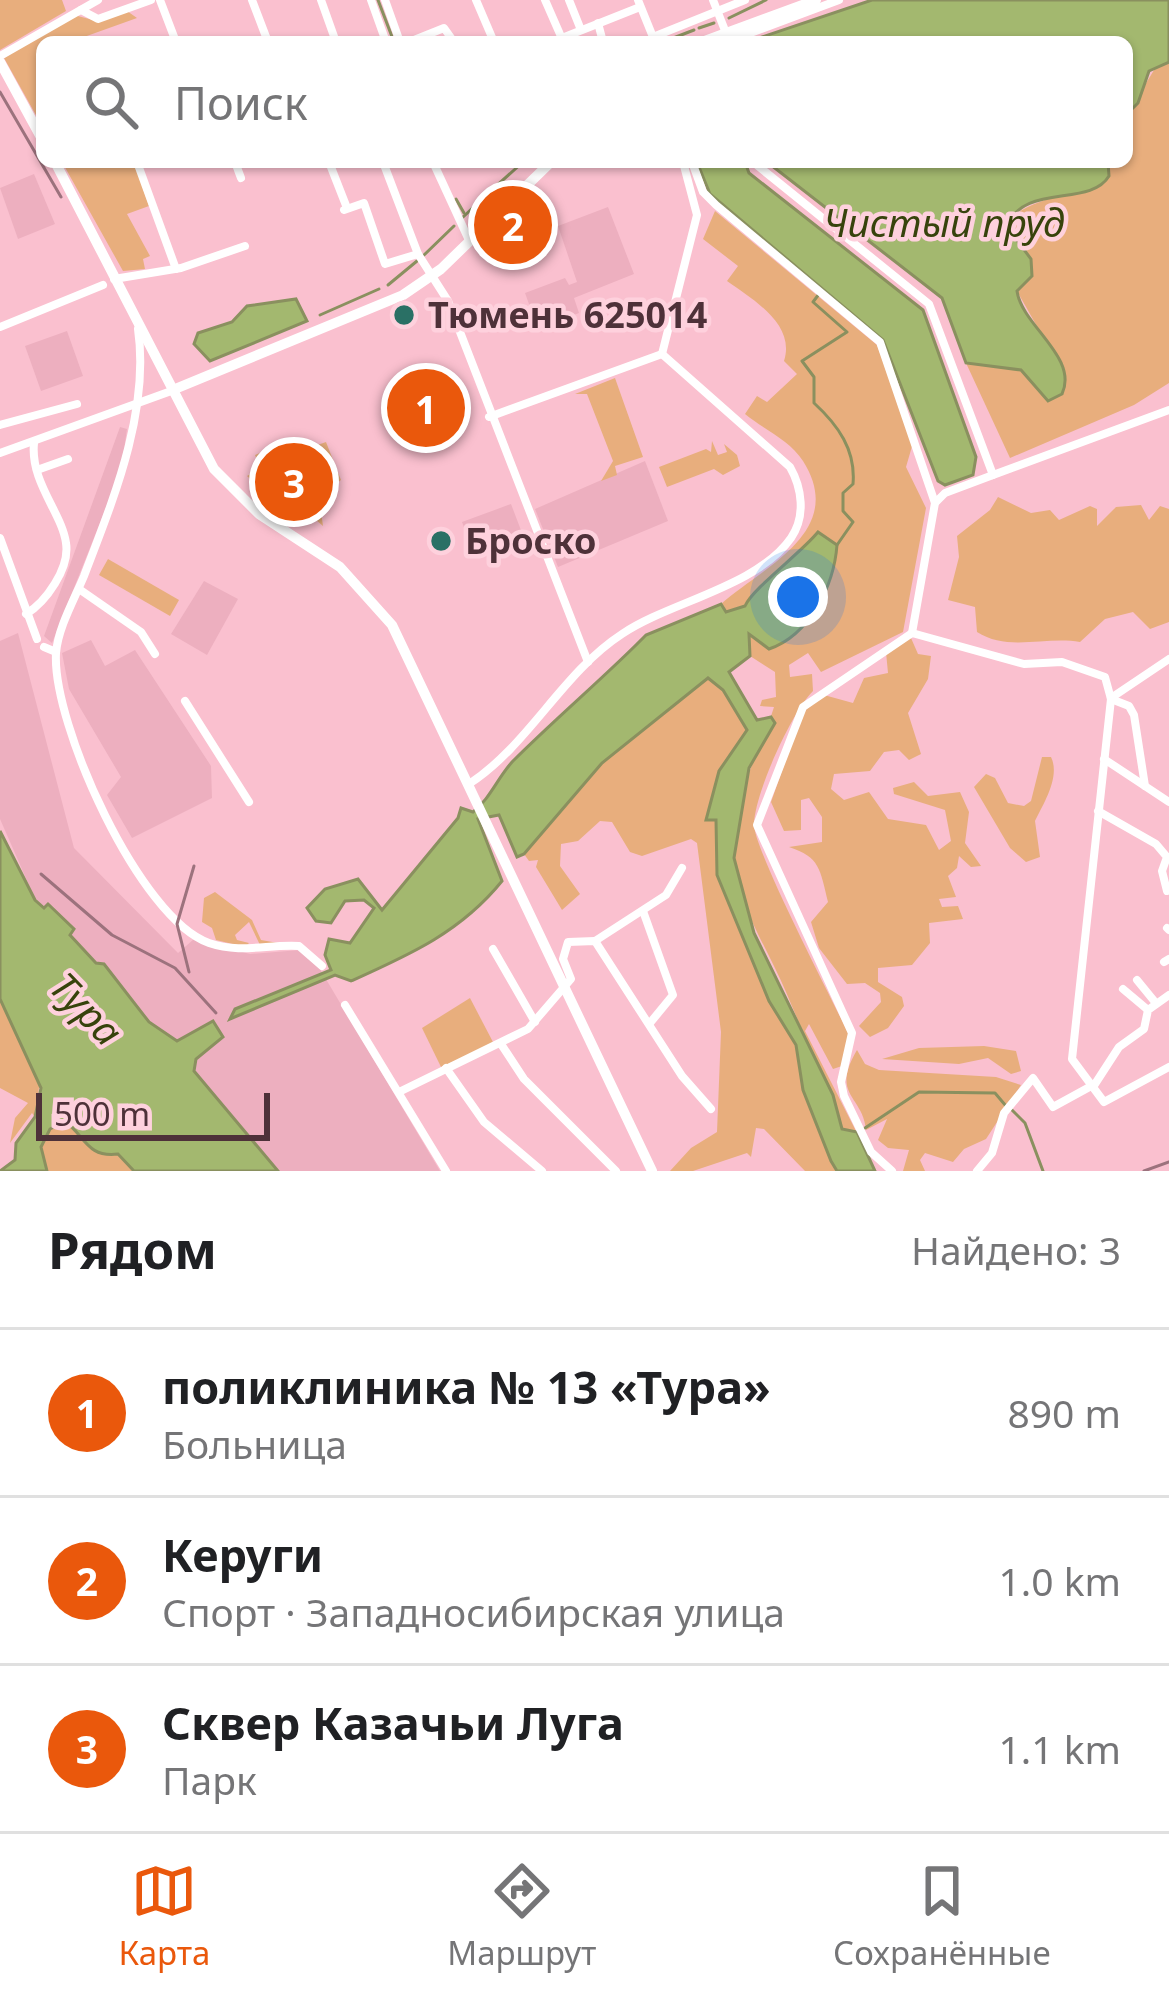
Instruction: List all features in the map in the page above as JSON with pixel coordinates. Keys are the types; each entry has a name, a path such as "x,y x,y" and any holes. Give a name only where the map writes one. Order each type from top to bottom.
{"main road":[{"path":"731,36 808,4"},
{"path":"0,59 36,128"},
{"path":"0,74 36,140"},
{"path":"55,168 111,281 161,362"},
{"path":"432,275 541,168"},
{"path":"175,389 367,313 432,275 541,168"},
{"path":"111,281 161,362 206,456 238,497 340,567 381,609 652,1171"}],"street":[{"path":"130,8 140,0"},
{"path":"37,36 89,4 94,19 156,0 173,36"},
{"path":"252,0 266,36"},
{"path":"321,0 334,36"},
{"path":"371,0 384,36"},
{"path":"385,0 401,36"},
{"path":"476,0 491,36"},
{"path":"545,0 561,36"},
{"path":"569,0 580,29"},
{"path":"661,36 715,5 746,0"},
{"path":"808,4 839,0"},
{"path":"569,36 639,3 652,36"},
{"path":"715,5 725,36"},
{"path":"598,23 601,36"},
{"path":"421,36 444,28 450,36"},
{"path":"0,59 36,37"},
{"path":"139,168 176,269"},
{"path":"237,168 241,178"},
{"path":"331,168 345,209 364,203 385,264 418,254"},
{"path":"385,168 587,664"},
{"path":"436,168 468,238"},
{"path":"662,354 697,215 689,168"},
{"path":"691,168 716,206 880,342 935,503 912,633 802,707 757,825 852,1033 843,1091 871,1152 892,1171"},
{"path":"760,168 929,304 993,475"},
{"path":"0,327 111,281 176,269 245,246"},
{"path":"136,322 140,377 117,491 56,652 63,710 91,780 149,890 170,915 208,943 249,951 299,946 322,966"},
{"path":"490,417 662,354"},
{"path":"469,784 627,630 696,601 775,553 799,521 800,491 790,467 662,354"},
{"path":"0,453 175,389"},
{"path":"0,425 77,404"},
{"path":"935,503 945,493 1169,410"},
{"path":"26,614 50,598 67,544 37,470 34,443"},
{"path":"37,470 68,459"},
{"path":"0,538 26,614 41,643 56,652"},
{"path":"79,589 141,632 155,654"},
{"path":"912,633 1024,664 1054,661 1105,677 1111,699 1072,1059 1100,1100 1109,1101 1169,1066"},
{"path":"1111,699 1118,688 1169,659"},
{"path":"1111,699 1129,706 1134,715 1145,786"},
{"path":"185,701 249,802"},
{"path":"1104,759 1169,802"},
{"path":"1098,811 1156,844 1168,858 1162,871 1167,891"},
{"path":"399,1092 535,1022 571,977 563,959 568,942 595,941 643,911 666,895 682,868"},
{"path":"643,911 673,995 650,1023"},
{"path":"595,941 682,1076 711,1108"},
{"path":"493,949 535,1022"},
{"path":"1137,980 1151,1006"},
{"path":"1123,989 1151,1006"},
{"path":"977,1171 992,1153 1004,1113 1033,1078 1053,1107 1091,1087 1119,1047 1144,1029 1151,1006 1169,995"},
{"path":"345,1005 446,1171"},
{"path":"501,1043 524,1079 616,1171"},
{"path":"446,1068 484,1123 542,1171"}],"shaded area":[{"path":"0,0 62,0 66,11 0,50"},
{"path":"127,11 137,18 87,36 40,36 74,15 97,21"},
{"path":"36,38 36,115 4,58"},
{"path":"1159,62 1169,62 1169,383 1134,405 1010,458 966,363 1021,370 1048,401 1065,376 1017,291 1032,276 1026,251 1009,236 1009,219 1033,204 1097,182 1109,175 1108,168 1133,168 1133,104"},
{"path":"65,168 136,168 149,206 127,214 150,256 143,259 145,269 123,271"},
{"path":"34,174 55,224 18,239 0,188"},
{"path":"608,207 634,274 574,298 579,313 538,329 525,293 565,278 569,285 577,282 558,226"},
{"path":"715,211 877,345 913,443 906,467 926,508 903,632 821,672 808,653 789,665 790,677 812,674 813,691 776,753 754,824 779,892 849,1035 842,1066 833,1069 809,1024 805,1031 856,1131 850,1133 842,1129 750,917 734,858 740,802 774,707 760,706 762,700 776,697 775,672 750,656 749,634 770,648 788,634 819,600 824,573 818,532 745,606 726,612 721,604 794,545 808,528 815,508 814,486 798,454 745,414 757,396 767,402 797,374 784,361 784,335 778,324 727,281 738,266 703,239"},
{"path":"67,331 83,376 41,391 25,346"},
{"path":"615,378 643,457 615,466 617,475 601,481 613,461 587,394 575,394"},
{"path":"120,427 127,429 121,470 52,643 44,636"},
{"path":"712,441 718,455 727,452 724,444 737,455 740,466 723,475 714,469 667,487 659,467 706,449 711,452"},
{"path":"326,442 341,480 319,497 323,526 294,501 282,508 247,476 261,468 255,455 267,450 276,469 301,460 298,452"},
{"path":"645,461 668,521 558,567 535,509"},
{"path":"998,497 1031,513 1050,510 1059,520 1090,506 1097,509 1097,526 1116,507 1141,505 1149,520 1160,506 1169,509 1169,622 1150,629 1133,612 1105,619 1080,642 1001,641 977,632 975,607 948,600 959,557 957,536 990,510"},
{"path":"511,504 527,546 502,556 499,548 475,556 462,522"},
{"path":"108,559 179,600 170,616 99,575"},
{"path":"204,581 238,599 207,655 171,634"},
{"path":"18,633 74,848 178,953 194,939 250,954 300,950 314,959 440,1171 278,1171 194,1071 195,1059 223,1037 217,1025 213,1021 183,1041 171,1039 149,1022 105,964 96,964 69,935 73,930 35,899 0,819 0,641"},
{"path":"911,638 918,654 931,656 928,679 908,713 921,754 909,760 899,750 884,752 870,771 834,774 831,789 844,800 869,792 888,819 926,825 939,850 951,841 945,810 894,794 893,788 914,782 928,796 960,792 969,812 965,843 981,866 971,867 959,856 957,868 948,876 956,897 939,899 942,907 958,906 963,919 929,923 930,943 912,965 878,968 878,982 902,997 904,1006 888,1028 870,1037 859,1026 881,1002 880,993 865,983 847,984 819,948 811,922 828,902 823,881 813,860 789,847 822,842 822,817 809,798 801,800 801,830 784,831 771,802 803,712 824,695 853,703 864,678 888,673 886,652"},
{"path":"91,640 105,666 135,650 211,766 212,798 132,838 107,795 121,777 69,689 62,653"},
{"path":"707,678 723,689 747,730 732,751 711,820 716,820 717,875 769,1001 796,1045 803,1090 837,1171 805,1171 764,1129 756,1128 751,1157 747,1153 693,1171 670,1171 691,1148 717,1132 721,1032 697,843 691,839 642,856 630,852 612,822 600,821 578,841 561,844 560,866 580,894 562,910 536,867 538,860 529,861 524,854 602,763"},
{"path":"1042,757 1051,757 1054,773 1035,821 1040,857 1026,862 1010,848 974,787 986,774 995,778 1008,803 1024,806 1031,801"},
{"path":"215,892 252,920 261,940 284,944 261,947 249,922 235,935 249,943 245,947 216,940 212,928 202,922 204,898"},
{"path":"470,998 494,1044 441,1067 422,1028"},
{"path":"0,999 40,1080 35,1117 32,1113 10,1143 15,1118 28,1103 0,1088"},
{"path":"984,1046 1016,1051 1021,1071 1011,1074 988,1058 959,1064 882,1059 919,1048"},
{"path":"857,1050 865,1064 879,1070 996,1077 1021,1085 986,1139 964,1149 953,1162 925,1153 920,1160 925,1171 903,1171 909,1150 888,1148 878,1140 887,1119 866,1130 847,1086"},
{"path":"66,1120 93,1150 118,1154 134,1171 47,1171 41,1147 50,1129"}],"water":[{"name":"Чистый пруд","path":"872,0 1169,0 1169,62 1149,71 1133,108 1133,36 765,36"},
{"name":"Чистый пруд","path":"699,168 747,168 923,310 976,457 973,475 945,485 938,481 883,340 710,194"},
{"name":"Чистый пруд","path":"775,168 1108,168 1109,176 1100,186 1027,205 1007,227 1031,259 1032,276 1017,291 1063,367 1062,394 1048,401 1021,370 966,363 942,298"},
{"path":"296,299 307,321 210,361 194,344 198,333 232,322 247,306"},
{"path":"818,532 837,545 831,576 817,607 796,632 769,649 749,634 750,656 729,672 757,720 771,717 775,723 749,768 734,858 754,933 833,1095 842,1129 857,1132 875,1171 837,1171 831,1161 803,1090 796,1045 769,1001 717,875 716,820 706,820 719,771 747,730 723,690 708,678 602,763 524,854 517,857 499,815 478,819 502,881 451,928 351,981 335,975 230,1019 235,1009 331,970 325,955 329,939 350,943 374,908 364,900 345,901 331,923 316,921 307,908 325,889 358,879 382,910 458,818 461,808 473,812 479,807 513,761 646,635 721,604 726,612 745,606"},
{"name":"Тура","path":"0,831 35,900 44,908 48,904 74,929 70,935 96,963 104,964 149,1022 177,1041 213,1021 223,1037 196,1059 194,1071 278,1171 134,1171 118,1154 93,1149 65,1121 50,1129 41,1147 47,1171 0,1171 15,1160 16,1143 35,1117 41,1088 0,999"}],"waterway":[{"path":"378,0 392,36"},
{"path":"729,18 766,0"},
{"path":"699,28 714,23"},
{"path":"678,36 694,30"},
{"path":"485,196 516,168"},
{"path":"456,199 464,213"},
{"path":"462,218 480,201"},
{"path":"424,255 454,226"},
{"path":"388,285 417,261"},
{"path":"320,315 379,289"},
{"path":"819,294 813,302 847,332 802,361 814,377 814,403 838,429 852,460 853,484 843,493 843,511 853,522 837,545"},
{"path":"865,1128 919,1092 995,1093 1006,1106"},
{"path":"1012,1110 1025,1123 1043,1171"}],"railway":[{"path":"0,92 36,154"},
{"path":"44,168 61,197"},
{"path":"189,972 177,924 194,866"},
{"path":"41,874 112,935 175,968 216,1013"},
{"path":"1144,1171 1169,1162"}],"place":[{"name":"Керуги","path":"513,225"},
{"name":"Тюмень 625014","path":"404,315"},
{"name":"поликлиника № 13 «Тура»","path":"426,408"},
{"name":"Сквер Казачьи Луга","path":"294,482"},
{"name":"Броско","path":"441,541"}]}
